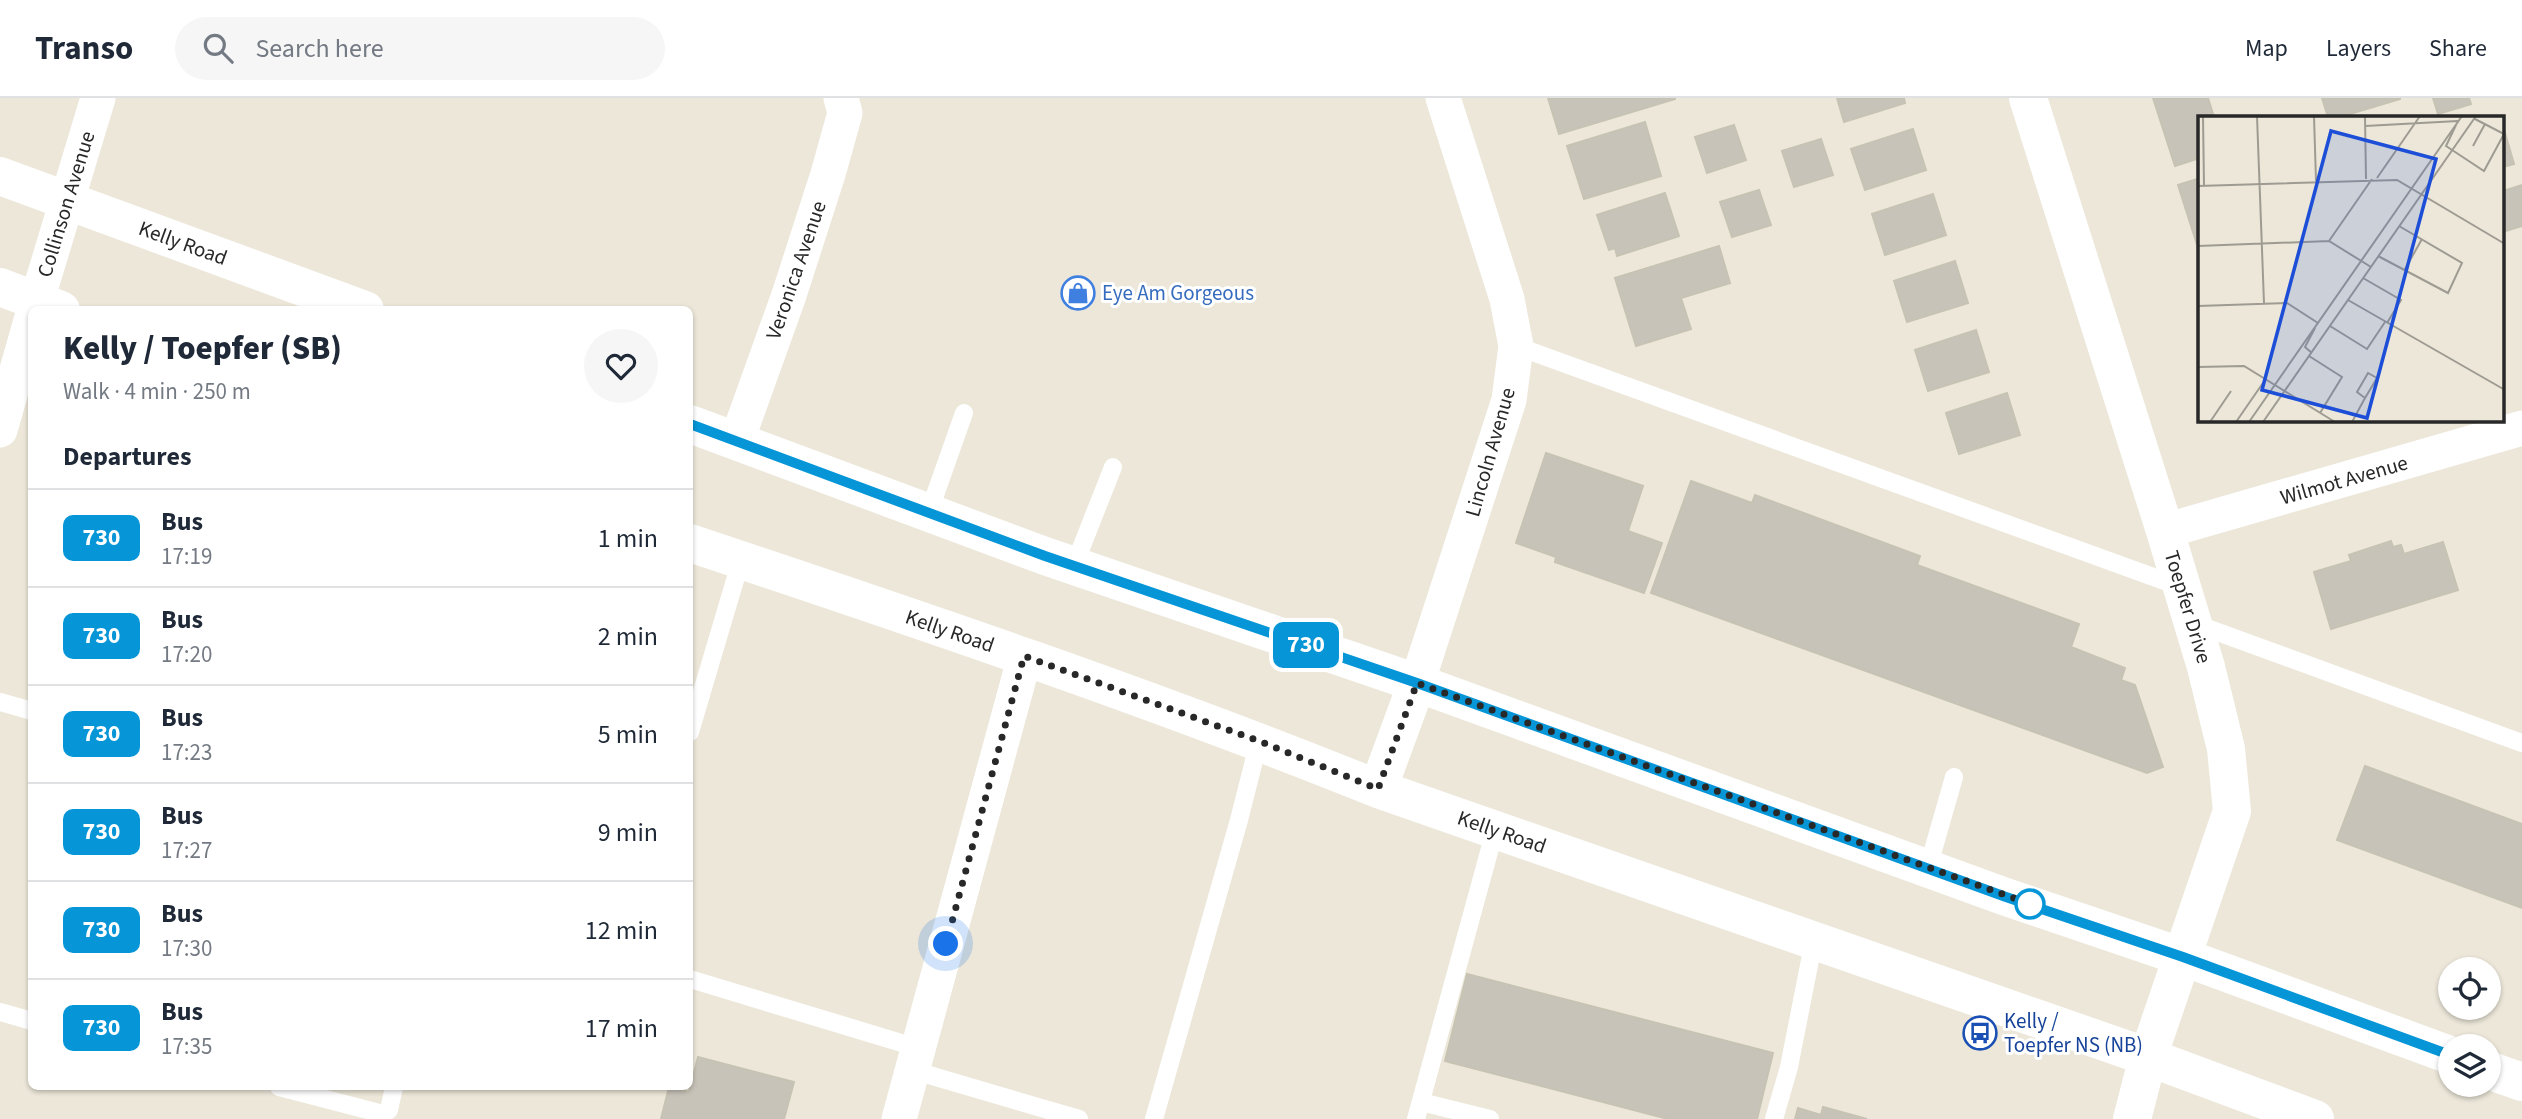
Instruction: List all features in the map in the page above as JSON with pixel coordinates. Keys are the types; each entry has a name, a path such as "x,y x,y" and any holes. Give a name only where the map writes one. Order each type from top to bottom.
{"street":[{"name":"Collinson Avenue","path":"42,306 67,201 97,98"},
{"name":"Veronica Avenue","path":"737,440 789,295 828,174 845,113 841,98"},
{"name":"Lincoln Avenue","path":"1417,683 1509,400 1516,346 1507,299 1443,98"},
{"name":"Toepfer Drive","path":"2028,98 2188,605 2226,749 2232,811 2148,1057 2132,1119"},
{"name":"Kelly Road","path":"0,176 354,306"},
{"path":"0,287 35,306"},
{"name":"Collinson Avenue","path":"0,430 28,347"},
{"path":"693,427 737,440 1074,566 1417,683 2438,1051"},
{"name":"Wilmot Avenue","path":"2165,531 2522,428"},
{"name":"Kelly Road","path":"693,544 1024,656 1259,741 1378,789 2148,1057 2315,1119"},
{"path":"899,1119 1024,656"},
{"path":"1378,789 1417,683"},
{"path":"2501,1075 2522,1082"}],"lane":[{"path":"1516,346 1661,397 2188,605 2522,743"},
{"path":"929,512 964,413"},
{"path":"1074,566 1113,467"},
{"path":"693,722 740,560"},
{"path":"0,702 28,710"},
{"path":"1154,1119 1259,741"},
{"path":"1928,868 1954,777"},
{"path":"1490,1119 1418,1110 1495,830"},
{"path":"1774,1119 1789,1067 1814,940"},
{"path":"693,980 1079,1119"},
{"path":"0,1012 28,1020"},
{"path":"291,1090 383,1114 389,1110 393,1090"}],"building":[{"path":"1548,98 1675,98 1675,99 1559,134"},
{"path":"1837,98 1904,98 1905,103 1844,122"},
{"path":"2153,98 2208,98 2214,116 2198,116 2198,159 2175,166"},
{"path":"2322,98 2400,98 2343,116 2328,116"},
{"path":"2433,98 2469,98 2471,104 2438,114"},
{"path":"1645,122 1661,176 1584,199 1567,146"},
{"path":"1734,125 1746,160 1707,173 1695,137"},
{"path":"1913,129 1926,170 1865,190 1851,149"},
{"path":"2504,129 2514,164 2504,167"},
{"path":"1821,139 1833,175 1794,187 1782,151"},
{"path":"2198,179 2198,248 2178,185"},
{"path":"2522,185 2522,226 2504,232 2504,191"},
{"path":"1759,190 1771,225 1732,237 1720,202"},
{"path":"1665,193 1679,236 1617,256 1615,248 1609,250 1597,215"},
{"path":"1933,194 1946,235 1885,255 1872,214"},
{"path":"1719,246 1730,283 1681,298 1691,329 1636,346 1615,278"},
{"path":"1955,261 1968,303 1907,322 1894,281"},
{"path":"1976,330 1989,372 1928,391 1915,350"},
{"path":"2007,393 2020,435 1959,454 1946,413"},
{"path":"1546,453 1643,486 1628,531 1662,543 1644,593 1555,562 1556,557 1516,543"},
{"path":"1691,481 1752,503 1755,495 1920,556 1917,565 2079,624 2071,647 2125,668 2121,680 2135,685 2163,767 2147,773 1651,593"},
{"path":"2391,541 2393,547 2401,545 2404,554 2443,542 2458,590 2331,629 2314,572 2351,561 2349,555"},
{"path":"2365,766 2522,824 2522,908 2337,840"},
{"path":"1467,974 1773,1053 1757,1119 1668,1119 1445,1061"},
{"path":"698,1057 794,1082 784,1119 661,1119 668,1090 693,1090"},
{"path":"1823,1107 1867,1119 1795,1119 1798,1108 1821,1115"}],"bus line":[{"name":"730","path":"693,425 1045,556 1417,683 2438,1051"}],"place":[{"name":"Eye Am Gorgeous","path":"1078,293"},
{"name":"Kelly / Toepfer NS (NB)","path":"1980,1033"}],"route":[{"path":"946,944 1024,656 1259,741 1378,789 1417,683 2030,904"}]}
